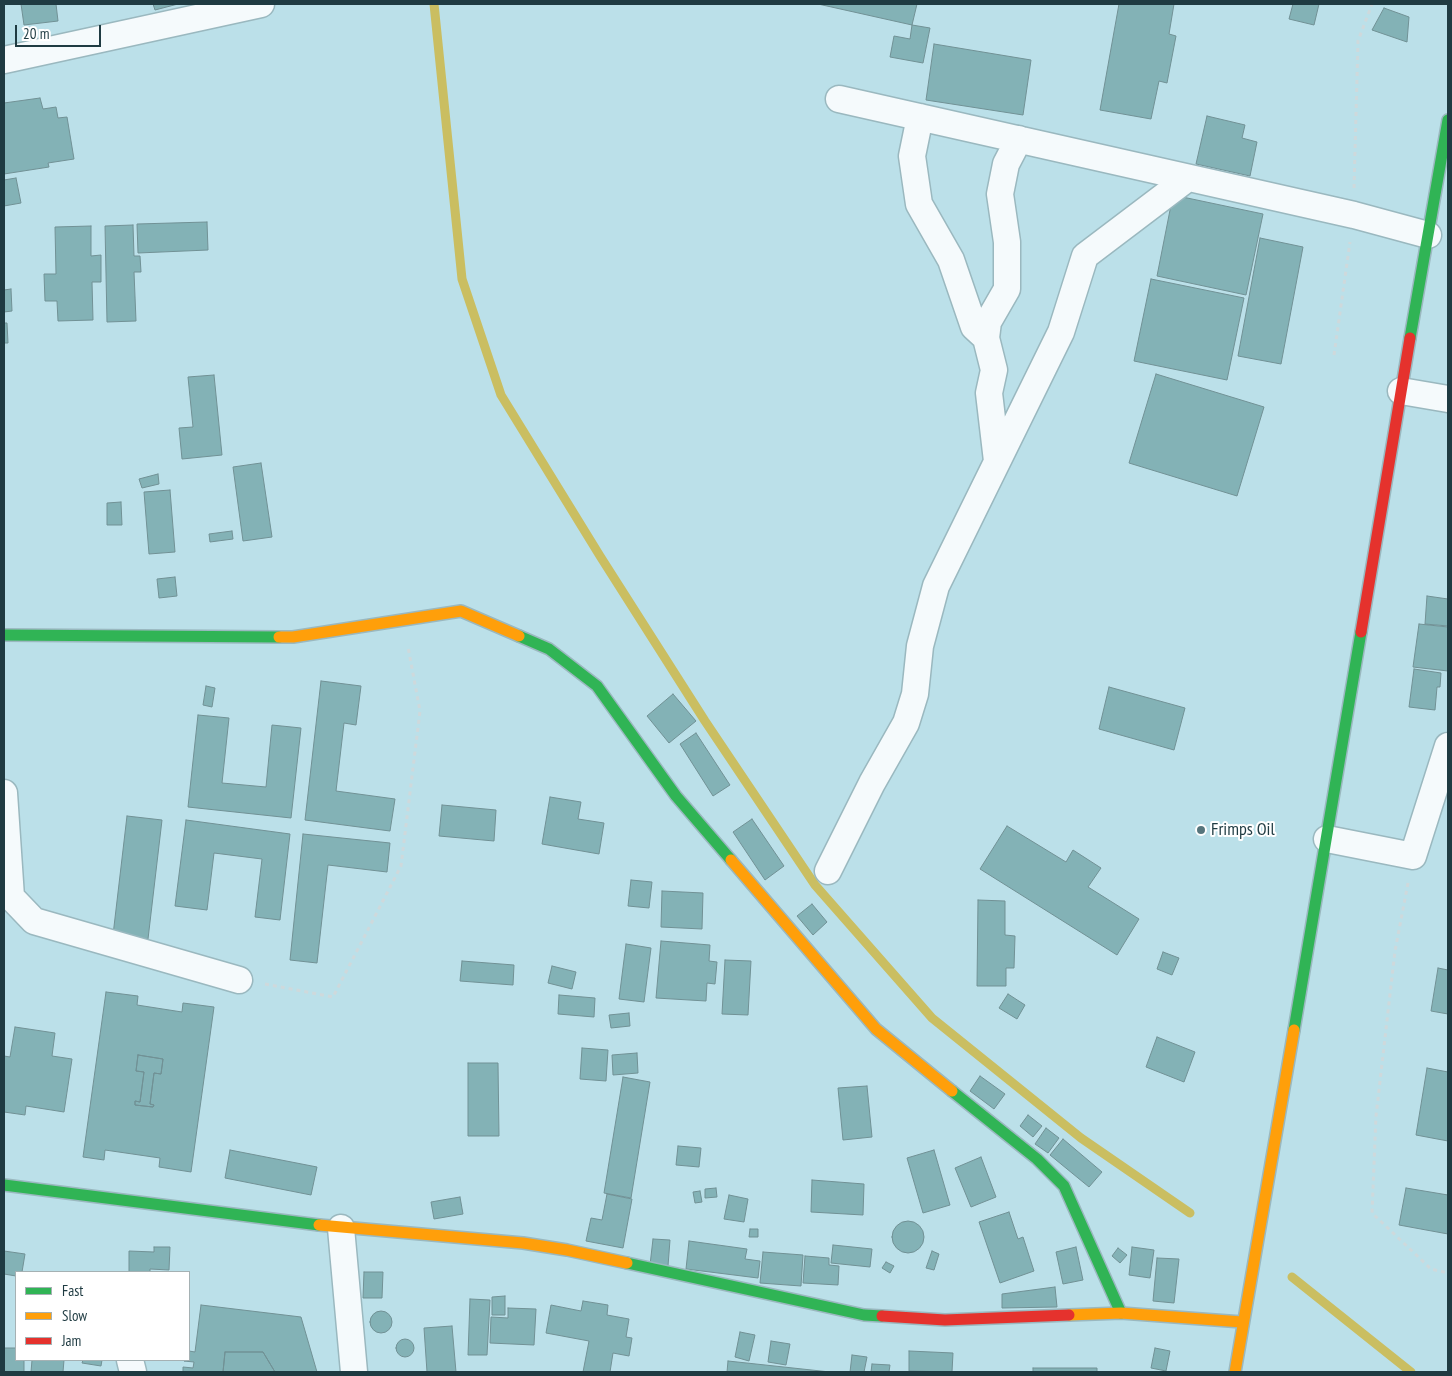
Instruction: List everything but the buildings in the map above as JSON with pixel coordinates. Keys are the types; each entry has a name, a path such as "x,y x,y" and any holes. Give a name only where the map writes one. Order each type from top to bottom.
{"main road":[{"path":"1235,1372 1448,120"},
{"path":"4,635 293,637 461,611 549,649 597,686 676,796 876,1029 1038,1159 1064,1186 1121,1313"},
{"path":"4,1185 340,1228 523,1243 567,1250 864,1315 945,1320 1121,1313 1242,1322"}],"street":[{"path":"4,60 261,4"},
{"path":"839,99 1354,215 1428,235"},
{"path":"920,117 912,156 919,204 951,260 974,327 986,338"},
{"path":"998,461 989,393 994,370 986,338 988,322 1007,289 1007,242 1000,194 1006,164 1019,140"},
{"path":"828,871 872,783 906,722 915,694 920,646 936,586 1060,332 1085,256 1188,178"},
{"path":"1401,390 1448,398"},
{"path":"1327,839 1414,856 1438,773 1448,746"},
{"path":"4,792 8,898 34,921 239,980"},
{"path":"340,1228 354,1372"}],"path":[{"path":"1334,355 1354,215 1358,41 1372,4"},
{"path":"239,980 334,997 401,866 420,711 402,620"},
{"path":"1414,856 1395,951 1376,1116 1372,1213 1431,1269 1448,1273"}],"waterway":[{"path":"434,4 462,279 501,395 600,556 705,721 815,885 932,1018 1081,1138 1190,1213"},
{"path":"1292,1277 1411,1372"}],"traffic: fast":[{"path":"1410,338 1448,120"},
{"path":"1294,1030 1361,632"},
{"path":"4,635 279,637"},
{"path":"519,636 549,649 597,686 676,796 731,860"},
{"path":"952,1091 1037,1159 1064,1186 1121,1313"},
{"path":"4,1185 319,1225"},
{"path":"627,1263 864,1315 882,1316"}],"traffic: slow":[{"path":"279,637 293,637 461,611 519,636"},
{"path":"731,860 876,1029 952,1091"},
{"path":"1235,1372 1294,1030"},
{"path":"319,1225 523,1243 627,1263"},
{"path":"1069,1315 1121,1313 1242,1322"}],"traffic: jam":[{"path":"1361,632 1410,338"},
{"path":"882,1316 945,1320 1069,1315"}],"place":[{"name":"Frimps Oil","path":"1201,830"}]}
